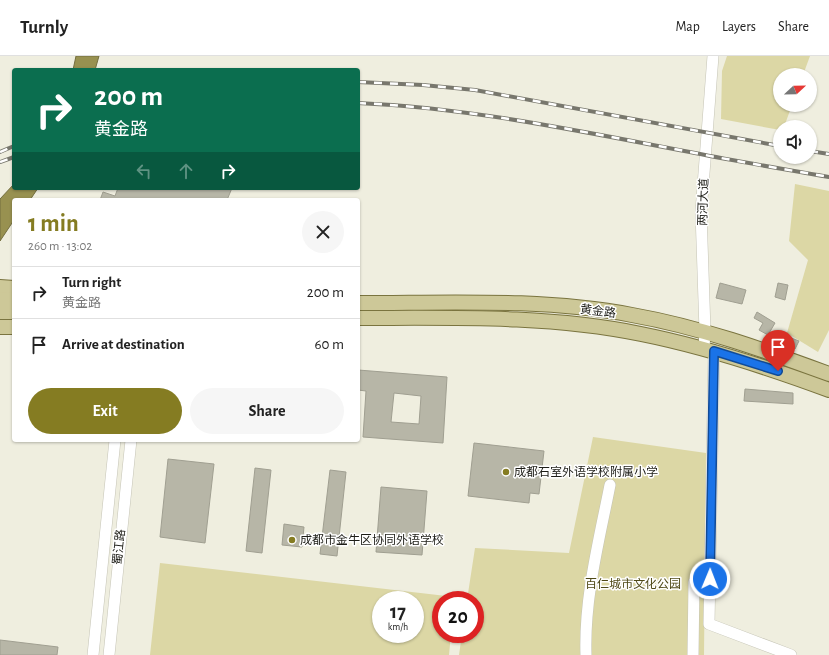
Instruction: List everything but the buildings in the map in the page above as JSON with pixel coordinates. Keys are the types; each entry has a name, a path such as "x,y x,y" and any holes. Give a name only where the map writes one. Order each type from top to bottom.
{"main road":[{"path":"0,288 8,303"},
{"name":"黄金路","path":"360,303 542,305 632,315 705,331 829,374"},
{"name":"黄金路","path":"360,318 473,317 557,323 640,334 709,350 829,390"},
{"path":"0,327 12,327"}],"street":[{"name":"两河大道","path":"713,56 701,212 705,331 709,350 709,624 791,655"},
{"name":"蜀江路","path":"93,655 115,442"},
{"name":"蜀江路","path":"109,655 131,442"},
{"path":"586,655 586,628 592,574 610,485"},
{"path":"693,655 694,582"}],"green space":[{"path":"727,56 810,56 806,68 773,68 773,112 789,112 787,120 773,120 773,129 721,119 722,71"},
{"path":"795,184 829,191 829,330 818,352 787,333 808,260 789,241"},
{"name":"百仁城市文化公园","path":"593,437 706,453 704,655 459,655 461,643 484,643 484,591 468,591 475,548 569,553"},
{"path":"160,563 403,591 372,591 372,643 424,643 424,593 432,594 432,643 450,643 449,655 150,655"}],"shaded area":[{"path":"76,56 99,56 96,68 73,68"},
{"path":"12,186 12,190 37,190 31,198 12,198 12,223 0,241 0,199"}],"railway":[{"path":"360,82 423,85 475,90 773,145"},
{"path":"360,103 485,115 829,177"},
{"path":"0,152 12,147"},
{"path":"817,152 829,154"},
{"path":"0,162 12,158"}],"place":[{"name":"成都石室外语学校附属小学","path":"506,472"},
{"name":"成都市金牛区协同外语学校","path":"292,540"}],"route":[{"path":"710,579 714,351 778,371"}]}
